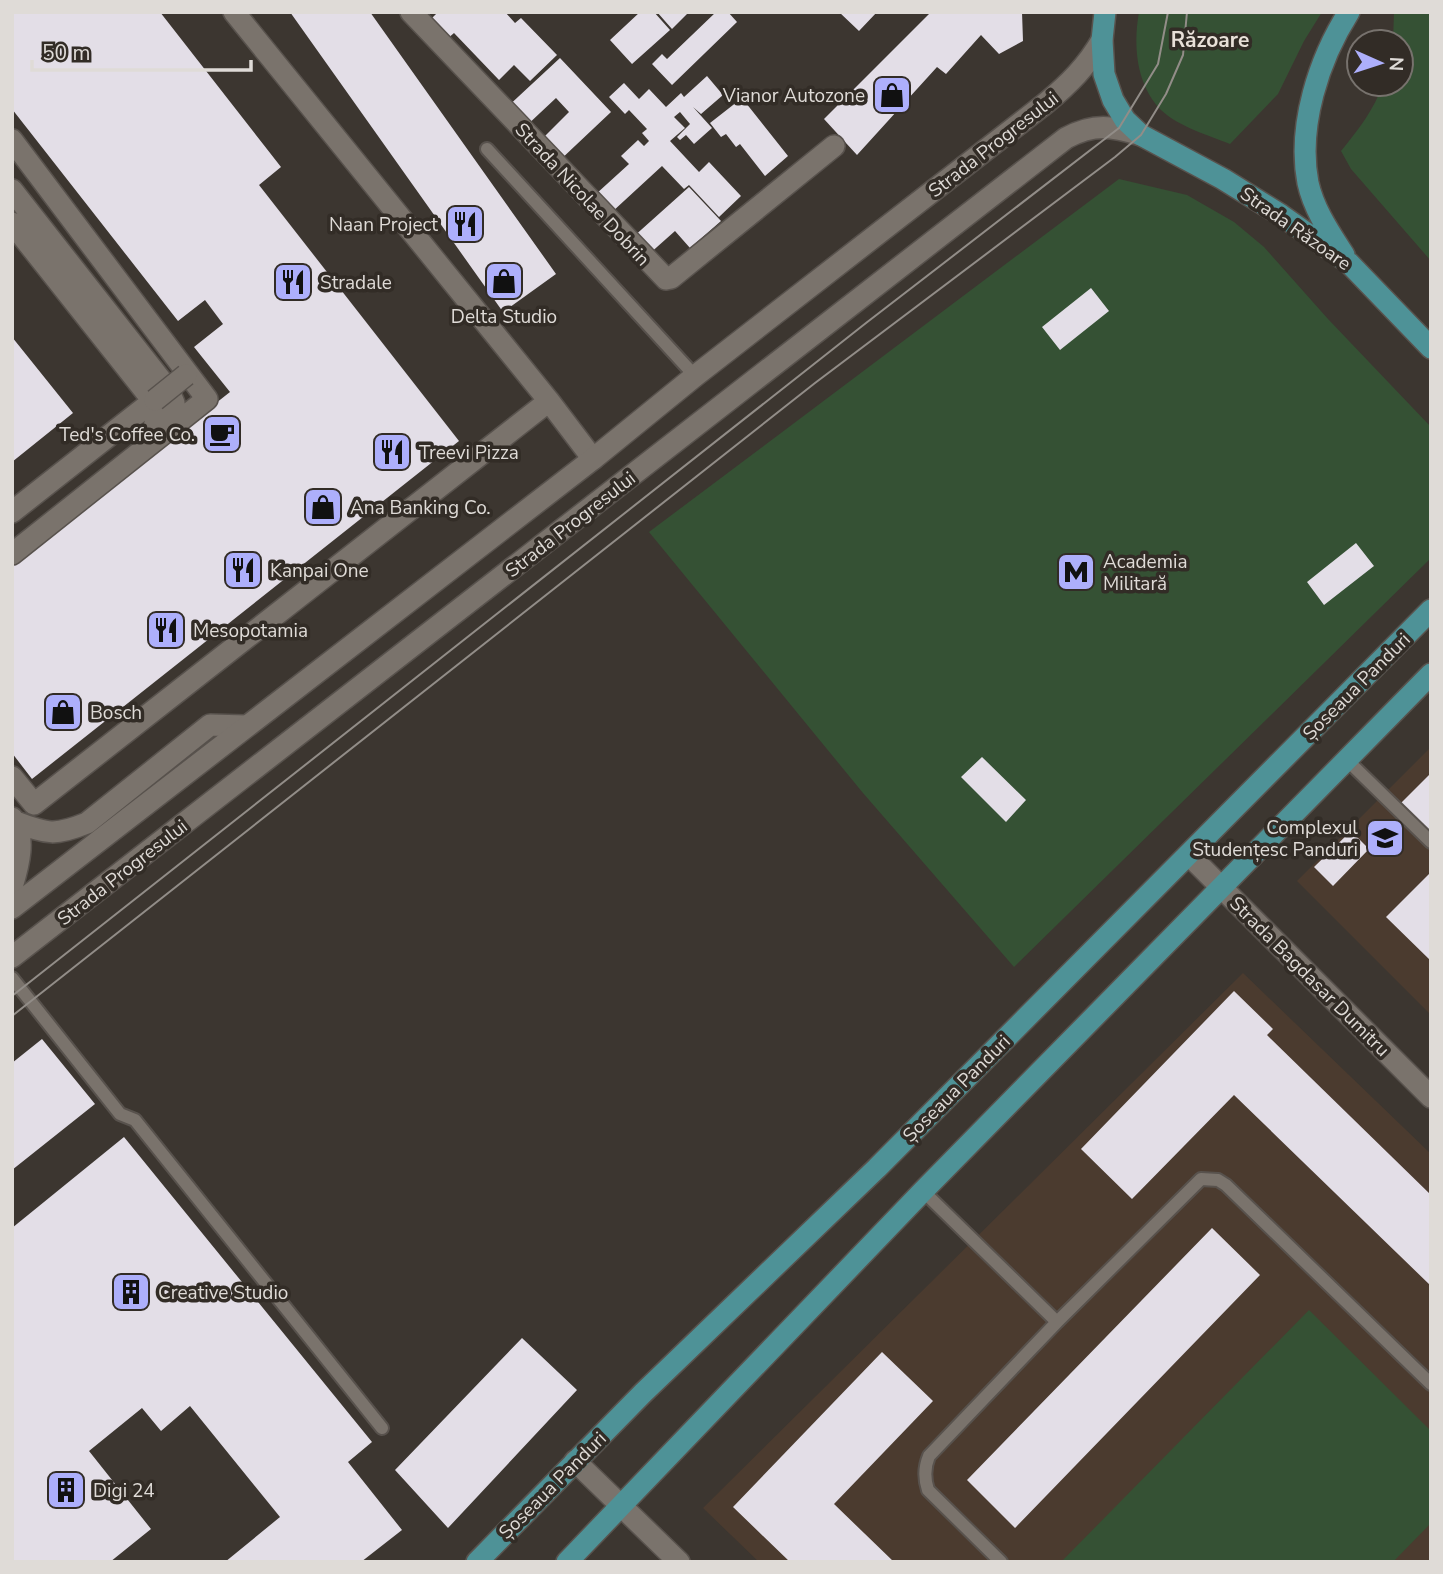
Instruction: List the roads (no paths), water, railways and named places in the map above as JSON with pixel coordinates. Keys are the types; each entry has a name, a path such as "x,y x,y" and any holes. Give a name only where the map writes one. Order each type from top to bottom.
{"main road":[{"path":"1349,12 1329,48 1321,70 1313,98 1305,156 1316,207 1349,263"},
{"path":"1103,14 1104,74 1113,100 1125,120 1141,135"},
{"name":"Strada Răzoare","path":"1141,135 1223,179 1281,215 1349,263 1431,348"},
{"name":"Șoseaua Panduri","path":"477,1562 643,1393 877,1168 1431,610"},
{"path":"567,1562 923,1191 1431,674"}],"street":[{"path":"234,12 593,459"},
{"name":"Strada Nicolae Dobrin","path":"411,12 666,279 671,278 834,146"},
{"name":"Strada Progresului","path":"12,908 593,459 695,376 1061,91 1090,61 1102,40"},
{"name":"Strada Progresului","path":"12,957 1066,138 1083,129 1101,127 1119,128 1141,135"},
{"path":"12,140 207,399 12,554"},
{"path":"12,190 169,389 174,403 171,412 12,538"},
{"path":"12,223 154,400"},
{"path":"12,512 187,375"},
{"path":"12,778 34,804 549,401"},
{"path":"14,820 44,832 64,832 87,823 210,725 246,726"},
{"path":"12,887 20,839 14,820"},
{"name":"Strada Bagdasar Dumitru","path":"1189,855 1431,1097"},
{"path":"575,1461 679,1562"}],"lane":[{"path":"487,149 695,376"},
{"path":"1347,760 1431,842"},
{"path":"12,978 120,1114 135,1120 382,1428"},
{"path":"1001,1562 928,1490 925,1465 929,1456 1057,1322 1200,1179 1210,1178 1226,1185 1431,1384"},
{"path":"923,1191 1057,1322"}],"tram line":[{"path":"12,996 866,323 1119,128 1158,64 1168,12"},
{"path":"12,1016 815,383 1141,135 1166,94 1183,55 1187,12"}],"place":[{"name":"Vianor Autozone","path":"892,95"},
{"name":"Naan Project","path":"465,224"},
{"name":"Delta Studio","path":"504,281"},
{"name":"Stradale","path":"293,282"},
{"name":"Ted's Coffee Co.","path":"222,434"},
{"name":"Treevi Pizza","path":"392,452"},
{"name":"Ana Banking Co.","path":"323,507"},
{"name":"Kanpai One","path":"243,570"},
{"name":"Academia Militară","path":"1076,572"},
{"name":"Mesopotamia","path":"166,630"},
{"name":"Bosch","path":"63,712"},
{"name":"Complexul Studențesc Panduri","path":"1385,838"},
{"name":"Creative Studio","path":"131,1292"},
{"name":"Digi 24","path":"66,1490"}],"district":[{"name":"Răzoare","path":"1210,40"}]}
